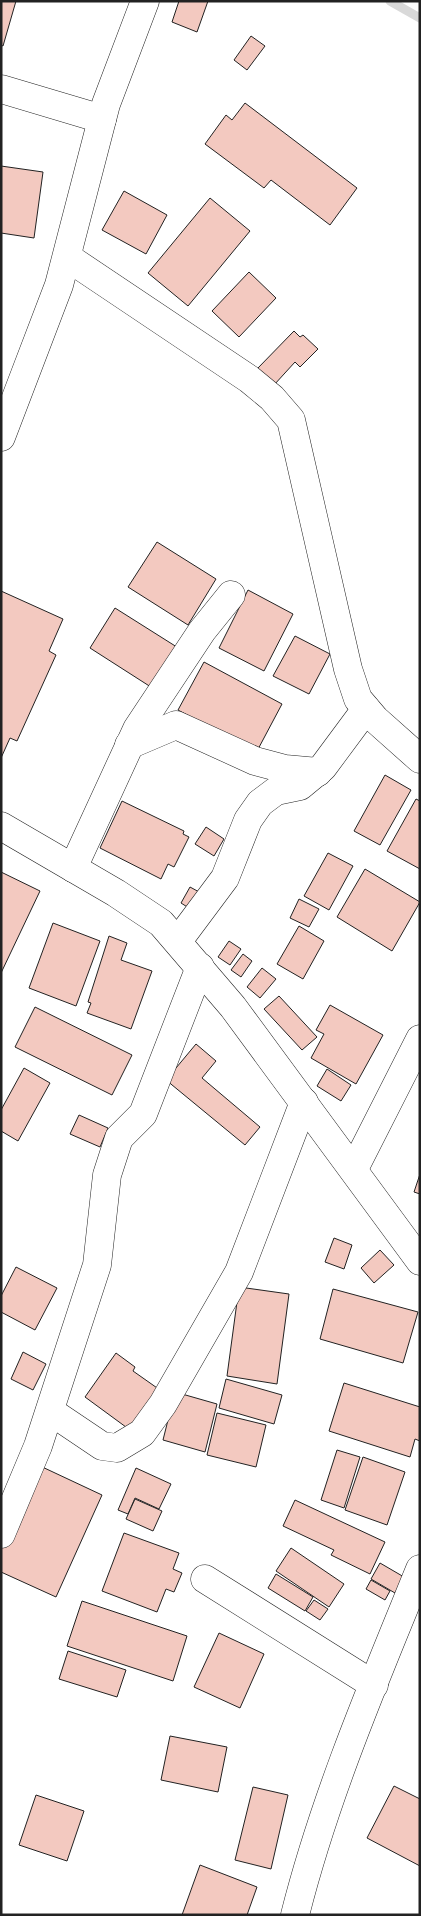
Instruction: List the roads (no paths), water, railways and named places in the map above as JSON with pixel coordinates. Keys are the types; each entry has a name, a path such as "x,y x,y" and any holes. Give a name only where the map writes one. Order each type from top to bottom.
{"street":[{"path":"1,437 59,285 102,119 145,1"},
{"path":"1,89 102,119"},
{"path":"67,257 249,379 272,398 291,420 348,669 358,699 366,710 420,758"},
{"path":"73,868 137,729 202,631 232,595"},
{"path":"178,942 225,878 248,820 260,803 276,791 300,786 318,772 366,710"},
{"path":"130,745 176,725 255,761 286,769 318,772"},
{"path":"1,826 161,923 233,1007 420,1261"},
{"path":"1,1534 50,1411 97,1265 107,1175 119,1138 143,1114 200,967"},
{"path":"354,1169 420,1039"},
{"path":"50,1411 102,1446 117,1448 142,1433 163,1404 239,1272 304,1102"},
{"path":"295,1915 306,1872 351,1742 420,1569"},
{"path":"205,1579 374,1685"}],"waterway":[{"path":"390,1 420,18"}]}
